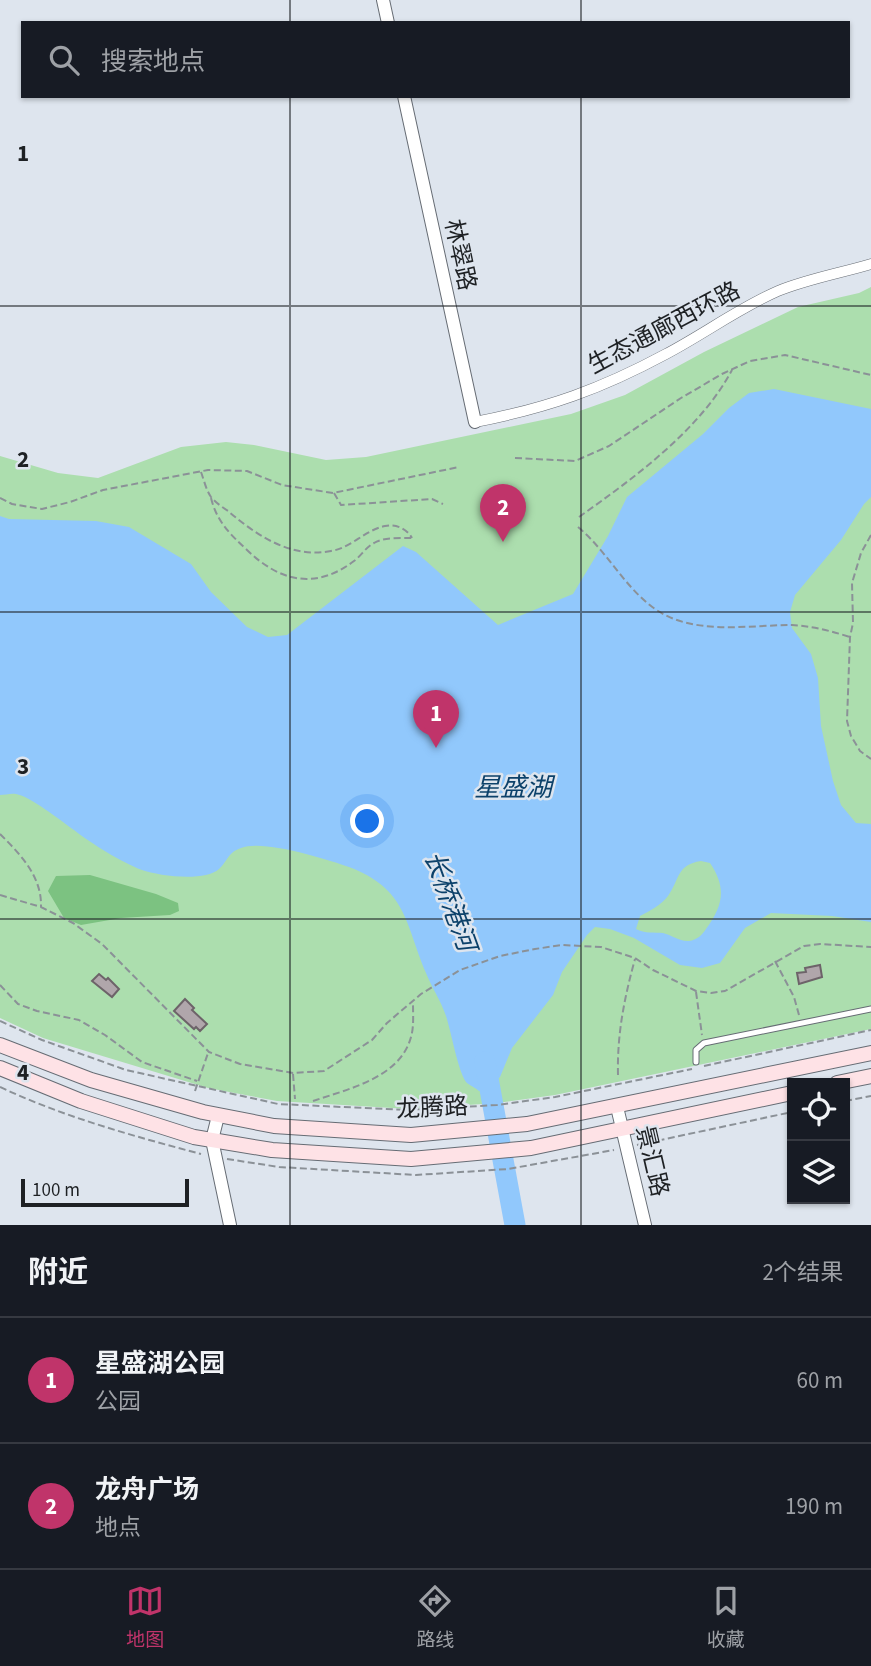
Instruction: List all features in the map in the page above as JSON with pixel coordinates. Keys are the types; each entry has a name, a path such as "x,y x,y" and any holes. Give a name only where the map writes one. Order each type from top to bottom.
{"main road":[{"name":"龙腾路","path":"0,1045 91,1080 218,1115 274,1126 411,1135 527,1124 871,1053"},
{"name":"龙腾路","path":"0,1068 82,1101 194,1137 272,1150 411,1159 531,1148 787,1094"},
{"path":"850,1080 871,1076"}],"street":[{"path":"383,0 388,21"},
{"name":"林翠路","path":"404,98 475,422"},
{"name":"生态通廊西环路","path":"475,422 569,399 636,369 780,290 871,264"},
{"name":"景汇路","path":"617,1107 645,1225"},
{"path":"218,1115 212,1140 230,1225"}],"lane":[{"path":"696,1062 696,1050 704,1043 871,1009"}],"path":[{"path":"514,458 575,461 608,446 681,398 750,361 785,355 871,375"},
{"path":"579,517 611,494 695,423 720,392 732,369"},
{"path":"0,498 12,504 42,509 103,490 208,470 247,471 282,485 333,493 459,467"},
{"path":"201,472 215,515 249,553 286,577 316,579 354,561 374,543 387,538 412,538 403,528 388,526 364,535 341,549 328,552 288,549 260,535 211,497"},
{"path":"333,493 341,505 432,499 443,504"},
{"path":"578,527 589,536 610,565 640,597 672,618 713,626 809,627 850,637"},
{"path":"871,535 853,573 847,721 855,744 871,759"},
{"path":"0,834 22,857 36,877 41,907"},
{"path":"0,895 41,907 73,923 102,944 209,1052 240,1064 293,1073 324,1070 372,1040 387,1023 421,994 460,970 499,956 562,945 587,945 635,958 696,991 711,993 725,991 804,946 820,944 871,947"},
{"path":"618,1075 617,1049 621,1012 635,958"},
{"path":"775,961 794,997 800,1023"},
{"path":"0,985 18,1003 37,1011 79,1020 142,1062 197,1081"},
{"path":"696,991 704,1043"},
{"path":"313,1101 368,1082 403,1058 412,1036 413,1003"},
{"path":"0,1021 42,1040 126,1070 208,1090 278,1104 408,1110 497,1105 555,1097 871,1030"},
{"path":"195,1091 209,1052"},
{"path":"293,1073 295,1099"},
{"path":"850,1100 871,1096"}],"green space":[{"path":"871,287 871,1029 555,1095 497,1103 409,1109 277,1101 208,1088 43,1038 0,1018 0,456 58,473 98,478 181,447 226,442 326,460 366,457 571,414 625,395 704,352 798,307 859,293"},
{"path":"90,875 156,894 178,903 179,911 170,915 121,918 81,925 64,918 48,891 56,876"}],"water":[{"name":"星盛湖","path":"774,389 871,409 871,497 841,540 795,595 790,612 792,628 811,654 818,678 821,726 841,805 856,823 871,824 871,922 832,916 771,913 745,928 720,963 702,968 680,965 634,938 610,929 595,927 562,972 553,995 512,1048 500,1077 489,1087 479,1091 463,1077 442,1005 426,973 401,909 383,886 368,876 311,855 264,846 236,850 212,873 182,877 150,872 134,867 107,852 29,799 16,794 0,795 0,516 9,519 96,521 129,527 191,564 211,592 247,627 268,637 287,635 403,546 416,552 498,625 573,594 608,536 627,497 749,393","holes":["701,861 710,863 719,881 721,897 712,921 701,935 686,941 663,933 636,929 640,916 665,899 683,869"]}],"building":[{"path":"820,965 822,977 799,984 797,973"},
{"path":"99,974 106,980 108,978 119,989 112,997 92,981"},
{"path":"185,999 207,1024 200,1031 174,1011"}],"waterway":[{"name":"长桥港河","path":"485,1062 515,1225"}],"place":[{"name":"龙舟广场","path":"503,542"},
{"name":"星盛湖公园","path":"436,748"}]}
